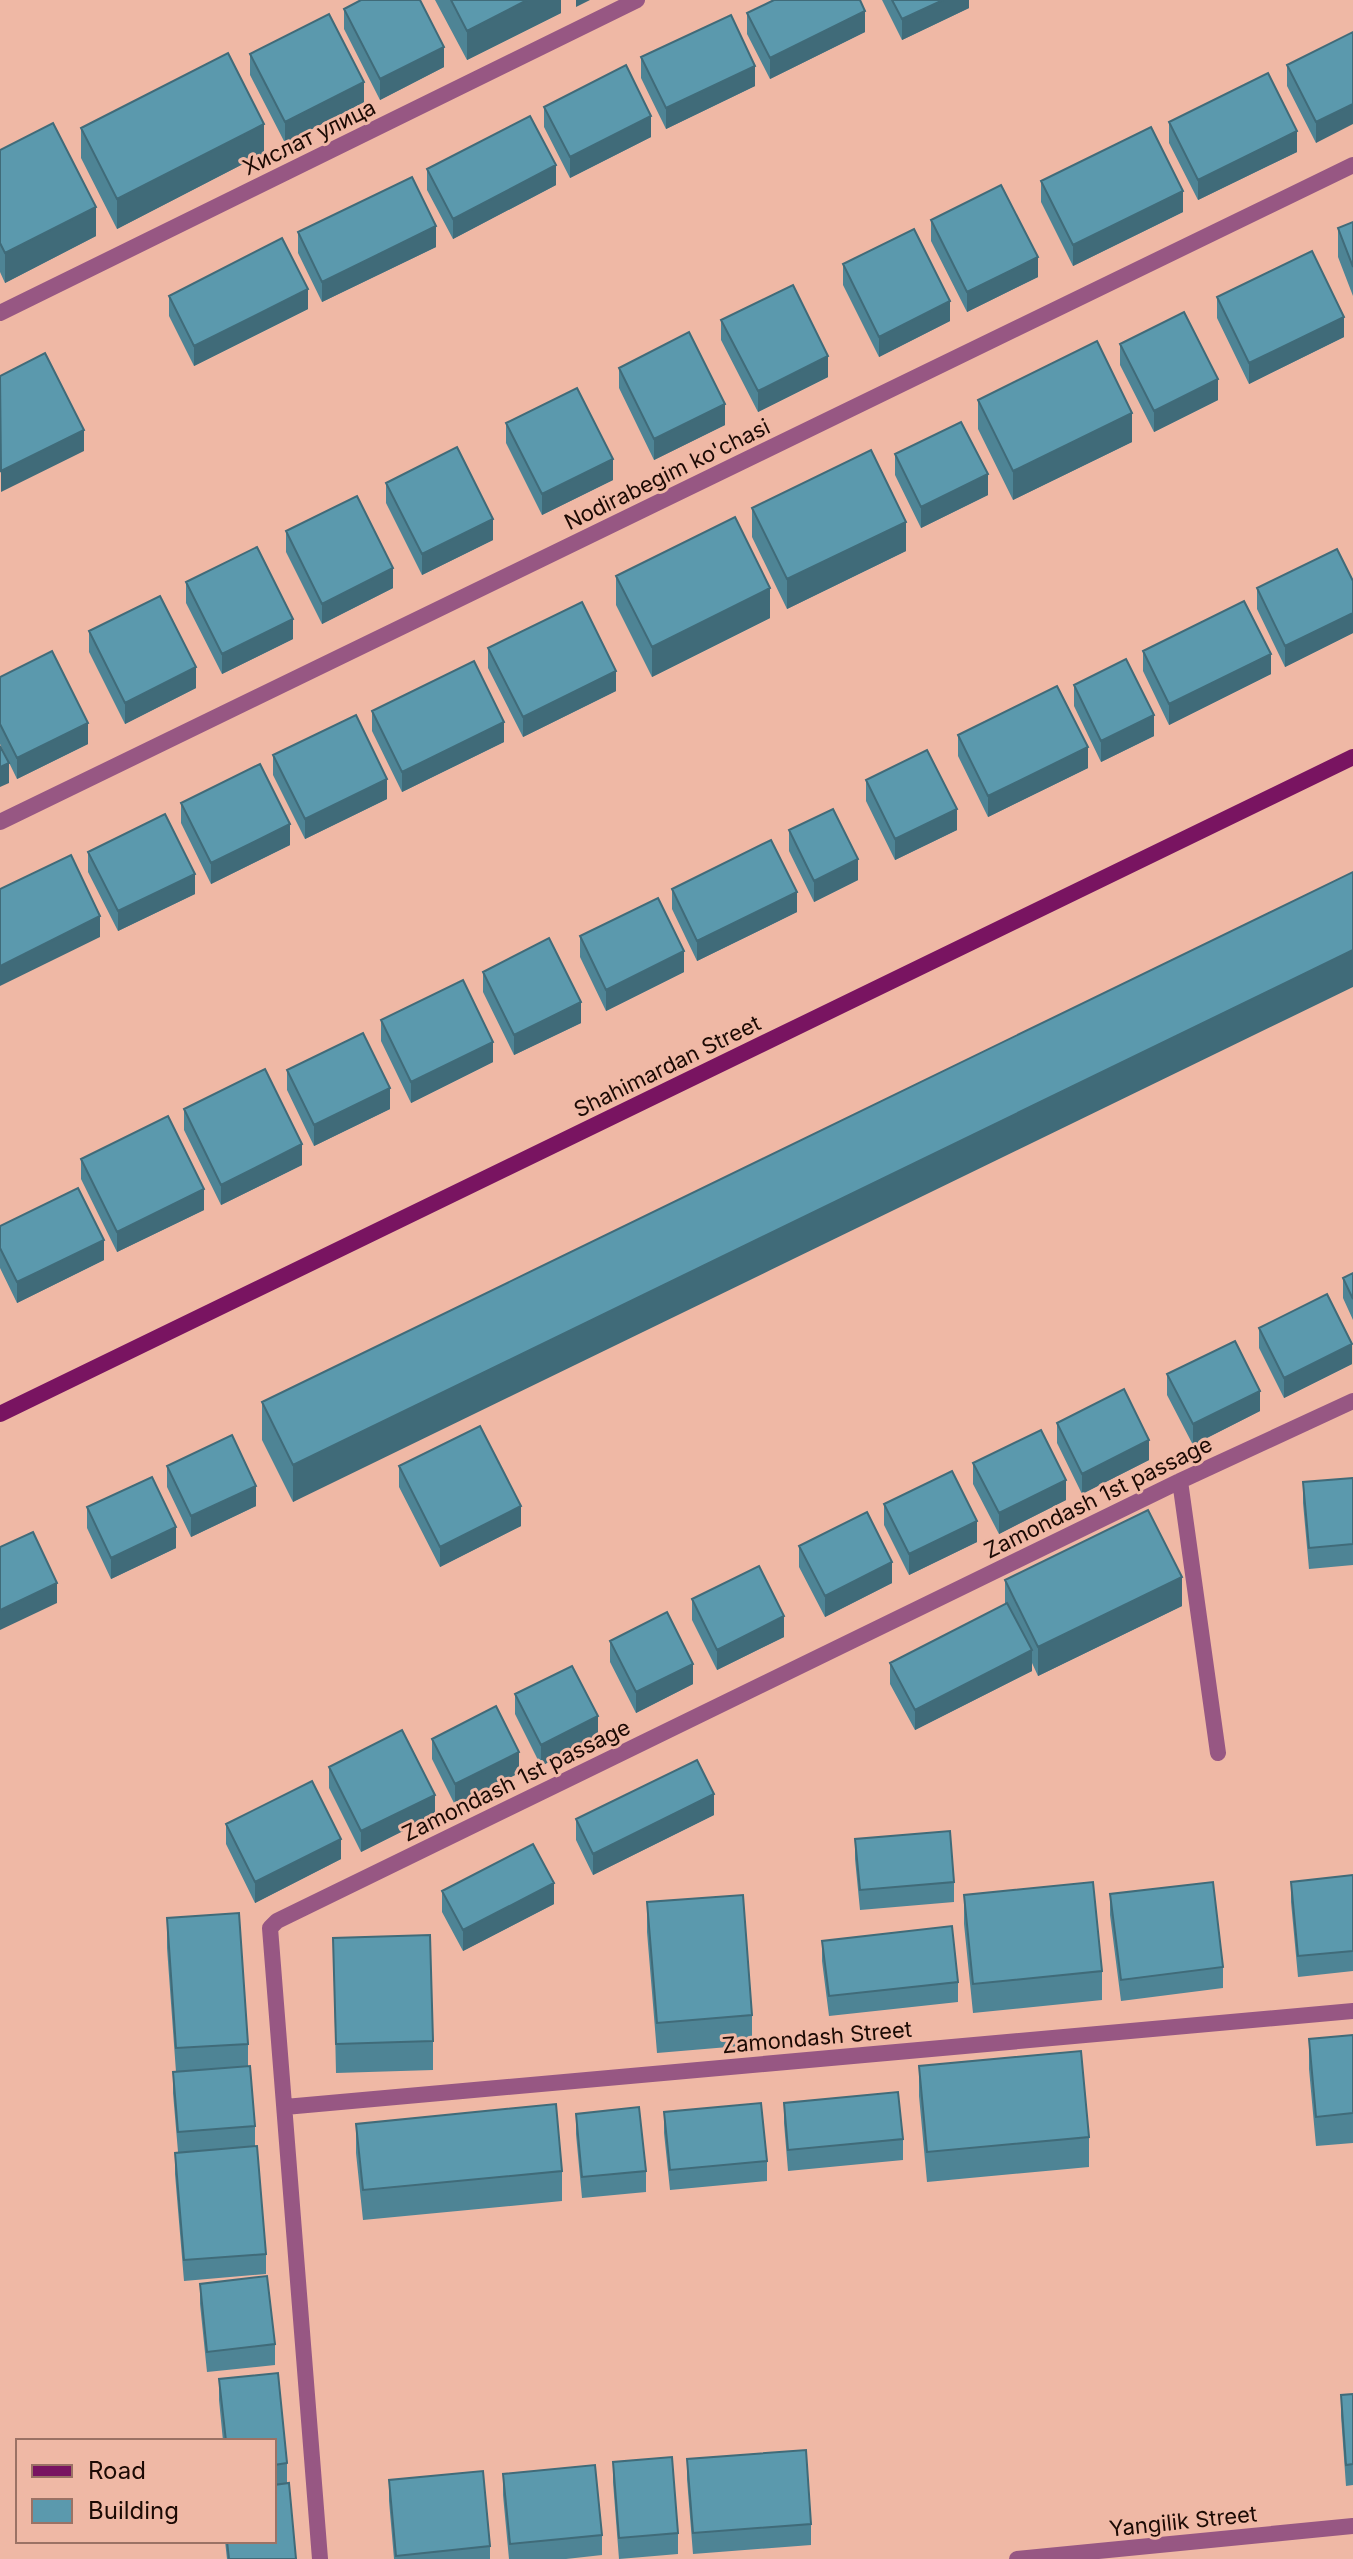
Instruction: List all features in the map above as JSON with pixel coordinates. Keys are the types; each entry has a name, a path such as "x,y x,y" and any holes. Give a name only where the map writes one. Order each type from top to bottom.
{"main road":[{"name":"Shahimardan Street","path":"0,1414 1353,757"}],"street":[{"name":"Хислат улица","path":"0,313 637,0"},
{"name":"Nodirabegim ko'chasi","path":"0,822 1353,165"},
{"name":"Zamondash 1st passage","path":"320,2559 270,1928 277,1921 1180,1481 1353,1401"},
{"path":"1180,1481 1218,1753"},
{"name":"Zamоndash Street","path":"285,2107 1353,2011"},
{"name":"Yangilik Street","path":"1017,2559 1353,2526"}],"building":[{"path":"361,0 420,0 444,47 380,79 344,9"},
{"path":"451,0 527,0 467,31"},
{"path":"774,0 860,0 865,11 770,58 747,13"},
{"path":"892,0 943,0 902,19"},
{"path":"329,14 364,82 285,122 250,54"},
{"path":"731,15 755,66 666,108 641,57"},
{"path":"1353,32 1353,104 1316,122 1287,65"},
{"path":"228,53 264,124 117,199 81,128"},
{"path":"626,65 651,116 570,157 544,107"},
{"path":"1268,73 1297,131 1198,180 1169,122"},
{"path":"530,116 556,165 453,219 427,169"},
{"path":"53,123 96,207 5,253 0,243 0,150"},
{"path":"1151,127 1183,191 1073,245 1041,181"},
{"path":"412,177 436,226 322,282 298,232"},
{"path":"1001,185 1038,257 967,292 931,220"},
{"path":"1353,222 1353,267 1338,228"},
{"path":"914,229 950,301 879,337 843,264"},
{"path":"282,238 308,289 194,346 169,296"},
{"path":"1312,251 1344,317 1249,363 1217,297"},
{"path":"793,285 828,356 758,391 721,320"},
{"path":"1184,312 1218,379 1154,411 1120,344"},
{"path":"689,332 725,404 654,439 619,368"},
{"path":"1097,341 1132,413 1013,471 978,400"},
{"path":"45,353 84,430 1,471 0,376"},
{"path":"577,388 613,459 542,494 506,423"},
{"path":"961,422 988,474 921,507 895,454"},
{"path":"457,447 493,519 422,554 386,483"},
{"path":"871,450 906,522 787,579 752,508"},
{"path":"357,496 393,568 322,604 286,531"},
{"path":"735,517 770,588 652,647 616,576"},
{"path":"257,547 293,619 222,654 186,582"},
{"path":"1337,549 1353,581 1353,613 1285,646 1257,588"},
{"path":"160,596 196,667 125,703 89,631"},
{"path":"1244,601 1271,654 1169,704 1143,651"},
{"path":"582,602 616,671 523,717 488,648"},
{"path":"52,651 88,723 17,758 0,724 0,677"},
{"path":"1126,659 1154,715 1101,741 1074,685"},
{"path":"474,661 504,722 402,772 372,711"},
{"path":"1057,686 1088,747 988,796 958,735"},
{"path":"356,715 387,779 305,819 273,755"},
{"path":"0,746 9,763 0,767"},
{"path":"927,750 957,809 895,839 866,780"},
{"path":"260,764 290,824 211,863 181,803"},
{"path":"833,809 858,859 814,881 789,830"},
{"path":"165,814 195,874 118,911 88,852"},
{"path":"771,840 797,892 697,941 672,889"},
{"path":"71,855 100,916 0,966 0,889"},
{"path":"1353,872 1353,950 293,1465 262,1402"},
{"path":"658,898 684,951 606,990 580,936"},
{"path":"549,938 581,1002 514,1035 483,972"},
{"path":"463,980 493,1042 411,1082 381,1020"},
{"path":"363,1033 390,1088 314,1125 287,1070"},
{"path":"265,1069 302,1144 221,1185 184,1109"},
{"path":"168,1116 204,1189 117,1232 81,1159"},
{"path":"78,1188 104,1240 17,1282 0,1248 0,1226"},
{"path":"1353,1273 1353,1299 1343,1278"},
{"path":"1327,1294 1352,1344 1284,1378 1259,1328"},
{"path":"1235,1341 1260,1391 1193,1424 1167,1374"},
{"path":"1124,1389 1149,1440 1082,1474 1057,1423"},
{"path":"480,1426 521,1506 440,1547 399,1466"},
{"path":"1041,1430 1066,1480 999,1513 973,1463"},
{"path":"232,1435 256,1486 191,1516 167,1466"},
{"path":"952,1471 977,1521 909,1554 884,1504"},
{"path":"152,1477 176,1527 111,1558 87,1507"},
{"path":"1353,1478 1353,1544 1309,1548 1303,1482"},
{"path":"1148,1510 1182,1577 1038,1647 1005,1580"},
{"path":"867,1512 892,1562 825,1596 799,1546"},
{"path":"33,1532 57,1583 0,1610 0,1547"},
{"path":"759,1566 784,1616 717,1650 692,1599"},
{"path":"1007,1603 1032,1650 915,1710 890,1663"},
{"path":"667,1612 693,1664 636,1692 610,1641"},
{"path":"572,1666 598,1716 541,1745 515,1694"},
{"path":"496,1706 519,1752 455,1784 432,1739"},
{"path":"402,1730 435,1795 361,1831 329,1767"},
{"path":"697,1760 714,1794 593,1854 576,1819"},
{"path":"312,1781 341,1839 255,1882 226,1824"},
{"path":"950,1831 954,1882 860,1890 855,1839"},
{"path":"533,1844 554,1883 463,1930 442,1891"},
{"path":"1353,1875 1353,1951 1298,1956 1291,1882"},
{"path":"1093,1882 1102,1971 973,1984 964,1895"},
{"path":"1213,1882 1223,1967 1121,1980 1110,1894"},
{"path":"743,1895 752,2015 657,2023 647,1902"},
{"path":"239,1913 248,2044 176,2048 167,1918"},
{"path":"952,1926 958,1982 829,1996 822,1941"},
{"path":"430,1935 433,2041 336,2044 333,1938"},
{"path":"1353,2035 1353,2113 1316,2117 1309,2039"},
{"path":"1081,2051 1089,2137 927,2152 919,2066"},
{"path":"250,2066 255,2126 178,2132 173,2072"},
{"path":"898,2092 903,2139 788,2150 784,2103"},
{"path":"761,2103 767,2161 670,2170 664,2112"},
{"path":"556,2104 562,2171 363,2190 356,2124"},
{"path":"639,2107 646,2171 582,2177 576,2114"},
{"path":"257,2146 266,2254 184,2260 175,2153"},
{"path":"267,2276 275,2344 207,2352 200,2284"},
{"path":"278,2373 287,2463 276,2465 276,2439 226,2439 219,2379"},
{"path":"1353,2394 1353,2464 1346,2465 1341,2395"},
{"path":"806,2450 811,2524 693,2533 687,2459"},
{"path":"672,2457 678,2533 619,2538 613,2462"},
{"path":"595,2465 602,2535 510,2544 503,2474"},
{"path":"483,2471 490,2546 396,2556 389,2480"},
{"path":"289,2483 296,2559 229,2559 227,2543 276,2543 276,2485"}]}
